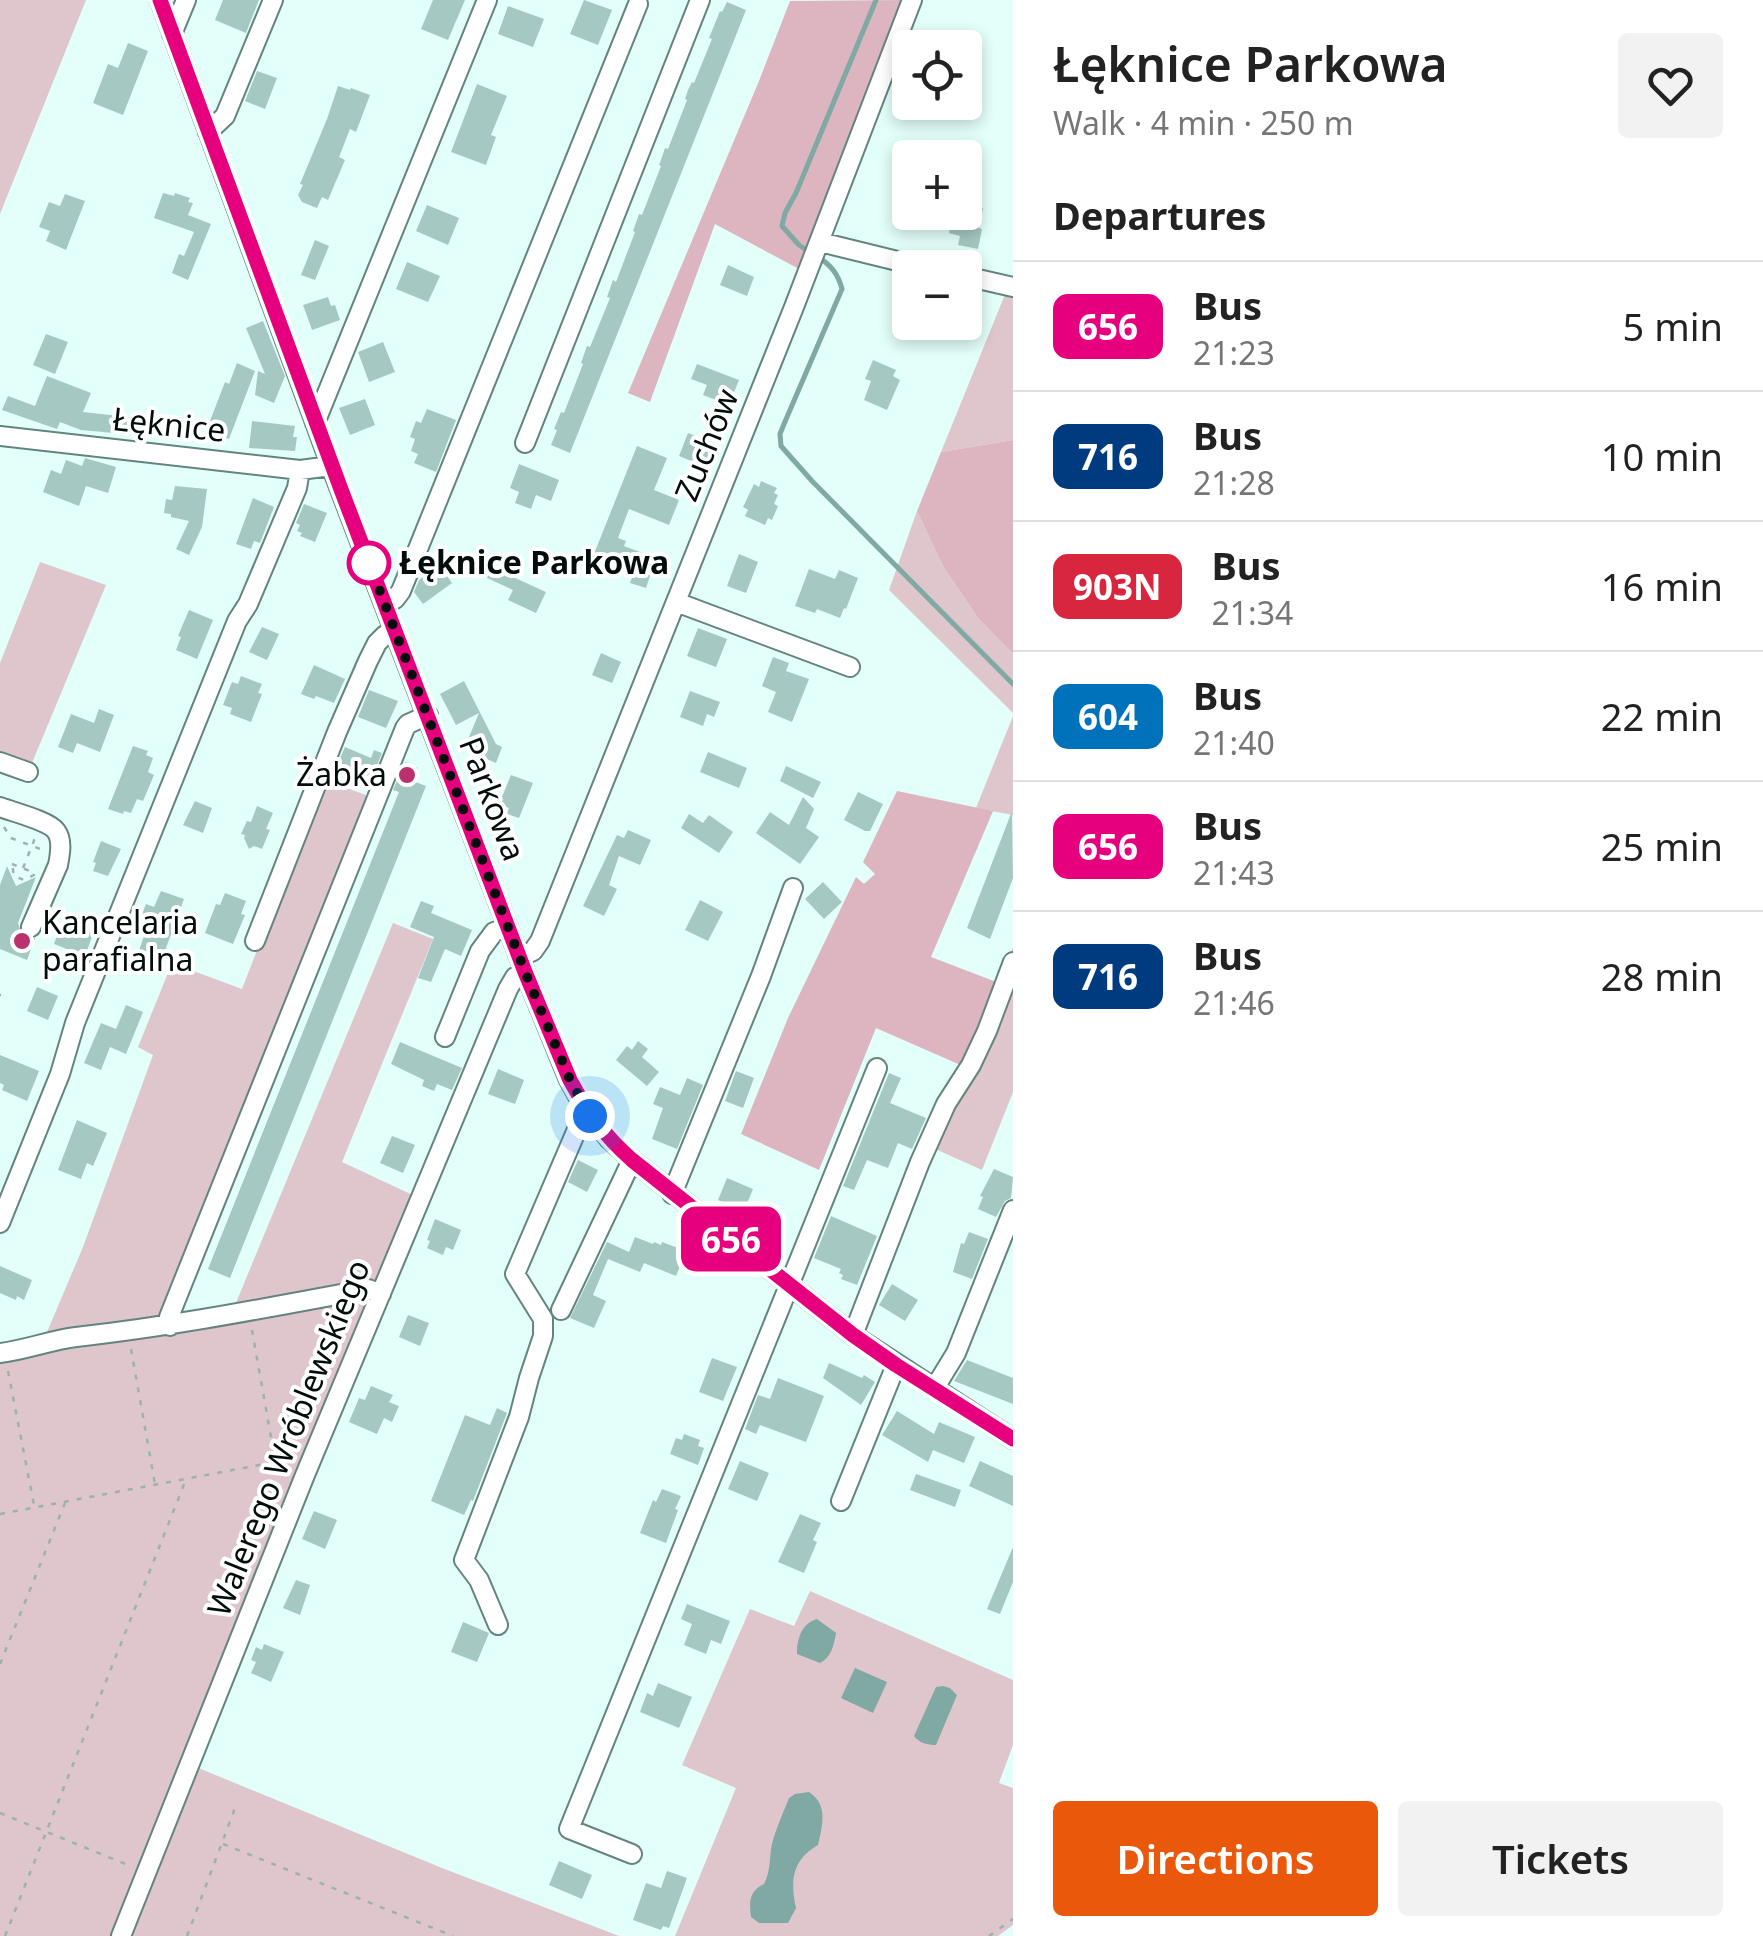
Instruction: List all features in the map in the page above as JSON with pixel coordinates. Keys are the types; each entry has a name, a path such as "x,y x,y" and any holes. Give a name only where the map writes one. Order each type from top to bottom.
{"street":[{"name":"Parkowa","path":"160,0 522,964 570,1080 590,1116 609,1139 672,1194 853,1335 1013,1439"},
{"path":"172,34 186,0"},
{"path":"208,132 225,116 273,0"},
{"path":"316,423 487,0"},
{"path":"524,443 700,0"},
{"name":"Zuchów","path":"522,964 540,940 820,242 912,0"},
{"path":"384,604 401,592 638,4"},
{"path":"820,242 892,260"},
{"path":"982,280 1013,288"},
{"name":"Łęknice","path":"0,436 300,470 332,466"},
{"path":"0,1223 60,1074 68,1041 237,622 266,565 297,488 300,470"},
{"path":"676,602 850,667"},
{"path":"254,941 368,660 377,643 395,632"},
{"path":"170,1326 170,1316 404,728 428,715"},
{"path":"0,762 28,772"},
{"path":"2,817 46,824 59,836 58,865 32,927"},
{"path":"672,1194 793,888"},
{"path":"444,1037 480,952 494,932 508,926"},
{"path":"853,1335 920,1162 987,1031 1013,962"},
{"name":"Walerego Wróblewskiego","path":"121,1936 305,1475 522,964"},
{"path":"632,1854 569,1828 877,1068"},
{"path":"498,1625 479,1580 464,1560 519,1417 543,1336 543,1320 515,1274 578,1126 590,1116"},
{"path":"562,1310 632,1160"},
{"path":"934,1389 956,1353 1013,1210"},
{"path":"3,1359 73,1338 170,1326 368,1289 381,1294"},
{"path":"841,1501 896,1365"}],"path":[{"path":"2,817 12,838 44,850"},
{"path":"23,868 33,844"},
{"path":"12,864 23,868 35,873 34,876 24,880 14,876 12,864"},
{"path":"17,884 19,878"},
{"path":"250,1322 275,1462"},
{"path":"130,1343 155,1486"},
{"path":"3,1359 34,1507"},
{"path":"0,1514 275,1462 294,1469"},
{"path":"5,1936 186,1480"},
{"path":"0,1664 65,1502"},
{"path":"186,1936 235,1808"},
{"path":"0,1813 136,1868"},
{"path":"224,1844 453,1936"},
{"path":"988,1936 1013,1919"}],"shaded area":[{"path":"0,0 86,0 0,214"},
{"path":"903,0 799,269 715,224 650,402 628,393 790,1"},
{"path":"1006,292 1013,293 1013,440 941,452"},
{"path":"1013,440 1013,654 978,618 944,568 917,511 941,452"},
{"path":"917,511 944,568 978,618 1013,654 1013,713 889,590"},
{"path":"40,562 106,585 32,763 18,762 0,755 0,663"},
{"path":"1013,716 1013,815 976,808"},
{"path":"323,779 371,797 163,1316 233,1310 393,923 433,939 342,1162 417,1197 384,1274 370,1282 370,1293 112,1936 0,1936 0,1359 39,1351 83,1247 153,1055 138,1047 172,963 242,989"},
{"path":"897,791 993,811 931,957 999,983 965,1067 876,1028 819,1170 741,1134 788,1018 856,877 864,884 875,874 863,862"},
{"path":"1013,947 1013,1092 982,1170 933,1148"},
{"path":"810,1591 1013,1680 1013,1745 999,1783 1013,1788 1013,1925 998,1936 675,1936 736,1788 682,1765 750,1609 794,1626"},
{"path":"817,1619 836,1633 830,1654 820,1663 797,1654 801,1633"},
{"path":"855,1668 887,1682 873,1713 841,1698"},
{"path":"943,1686 957,1695 936,1745 924,1743 914,1736 936,1687"},
{"path":"196,1767 442,1868 619,1936 130,1936"},
{"path":"809,1792 822,1809 822,1823 818,1845 803,1857 795,1872 796,1908 788,1923 759,1923 751,1917 751,1898 766,1879 780,1821 789,1798"}],"building":[{"path":"223,0 259,0 246,33 215,20"},
{"path":"433,0 465,0 448,40 421,29"},
{"path":"584,0 612,10 598,45 570,34"},
{"path":"727,2 746,10 570,453 551,445 557,430 554,429 561,412 564,413 688,90"},
{"path":"508,6 544,19 533,47 498,34"},
{"path":"128,43 148,51 123,115 93,103 108,64 118,68"},
{"path":"257,71 277,78 265,109 245,101"},
{"path":"477,84 507,96 491,135 496,137 486,165 451,152"},
{"path":"338,86 370,95 356,132 350,129 339,157 345,160 328,200 322,197 317,208 302,202 298,195"},
{"path":"163,193 190,198 188,202 193,203 188,215 211,224 188,280 172,273 194,232 154,218"},
{"path":"65,194 85,201 66,250 46,241 50,231 39,227 49,202 60,206"},
{"path":"427,205 459,218 448,245 416,231"},
{"path":"982,230 978,249 958,245 960,236 949,233"},
{"path":"315,240 329,246 315,280 301,275"},
{"path":"407,262 440,276 428,302 396,289"},
{"path":"728,265 754,277 747,296 720,285"},
{"path":"328,297 340,320 312,330 303,305"},
{"path":"263,321 285,376 274,403 255,395 258,371 265,374 246,328"},
{"path":"46,334 68,342 55,374 33,365"},
{"path":"383,342 395,372 369,382 358,352"},
{"path":"873,360 896,370 893,376 900,380 887,410 864,400 871,381 865,379"},
{"path":"237,363 255,371 229,439 218,435 215,443 203,439 225,382 229,384"},
{"path":"697,364 739,380 729,405 703,395 707,385 691,379"},
{"path":"47,376 91,393 83,412 137,418 136,435 81,430 60,422 57,429 2,410 8,396 35,406"},
{"path":"365,399 375,425 350,435 339,408"},
{"path":"427,409 456,420 436,472 414,463 418,454 411,451 415,439 410,437 416,421 421,423"},
{"path":"252,421 295,426 295,451 249,448"},
{"path":"688,433 715,443 706,467 679,456"},
{"path":"637,446 667,458 654,490 679,500 669,525 629,509 618,538 626,541 624,546 656,558 646,588 630,583 635,570 594,554"},
{"path":"85,458 116,467 108,493 86,486 79,506 43,492 51,470 61,474 66,460 82,466"},
{"path":"519,464 559,480 551,501 536,495 531,509 515,503 519,492 510,488"},
{"path":"761,481 777,488 774,493 778,495 772,520 768,518 765,525 745,516 748,510 743,507 754,484 759,487"},
{"path":"175,486 207,489 202,527 189,555 176,549 189,521 164,513 166,499 172,500"},
{"path":"253,498 274,507 260,543 254,541 251,549 236,544"},
{"path":"304,504 327,513 315,542 297,531"},
{"path":"739,554 758,562 746,593 727,586"},
{"path":"439,565 452,583 423,604 414,592 419,580"},
{"path":"491,567 546,592 536,613 508,600 513,590 487,578"},
{"path":"809,569 835,579 839,570 858,578 840,618 795,606"},
{"path":"189,610 213,620 197,659 176,650"},
{"path":"262,627 279,634 267,660 249,652"},
{"path":"698,628 727,639 716,667 687,656"},
{"path":"601,653 621,662 612,683 592,675"},
{"path":"773,657 789,663 786,671 809,679 792,722 768,712 776,692 762,686"},
{"path":"314,665 345,679 334,703 301,694"},
{"path":"241,676 262,684 251,722 230,714 232,708 223,705 232,682 238,684"},
{"path":"464,681 496,744 502,747 496,763 464,749 479,713 456,725 440,694"},
{"path":"369,690 398,701 386,728 358,717"},
{"path":"690,691 720,702 714,717 707,714 703,726 680,717"},
{"path":"99,709 114,715 100,752 77,743 73,753 58,747 71,714 94,723"},
{"path":"133,746 148,751 146,755 153,758 148,772 154,775 143,801 137,799 131,813 123,814 108,809"},
{"path":"345,747 371,758 374,750 382,753 372,778 338,763"},
{"path":"708,752 747,768 739,788 700,772"},
{"path":"405,762 418,768 413,781 426,786 230,1278 208,1269 399,792 393,790"},
{"path":"786,766 821,782 813,798 780,781"},
{"path":"511,775 533,783 519,818 507,814 509,808 499,804"},
{"path":"858,792 883,804 870,831 844,820"},
{"path":"803,797 814,809 806,828 819,837 800,864 756,833 770,812 789,825"},
{"path":"195,801 212,808 203,833 183,825"},
{"path":"257,806 273,813 266,829 270,830 262,849 249,849 245,835 241,834"},
{"path":"1012,811 1013,878 990,939 967,928"},
{"path":"689,814 703,823 709,815 733,832 719,853 681,828"},
{"path":"628,830 651,840 640,865 619,856 609,885 617,889 604,916 583,906 617,835 624,838"},
{"path":"101,841 121,849 108,876 93,871"},
{"path":"7,866 16,886 36,877 18,923 22,935 35,938 27,960 0,949 0,885"},
{"path":"823,882 842,902 824,919 805,899"},
{"path":"161,891 184,899 162,959 153,956 151,961 137,956 148,925 139,922 146,904 154,907"},
{"path":"225,893 246,901 241,914 245,915 233,944 205,933 216,904 220,905"},
{"path":"700,900 723,912 708,941 685,930"},
{"path":"421,901 434,906 431,913 472,930 461,956 445,949 431,982 418,978 434,937 410,927"},
{"path":"64,917 93,934 85,956 54,944"},
{"path":"37,987 58,996 48,1020 27,1011"},
{"path":"126,1005 143,1012 126,1054 110,1047 101,1070 84,1063 101,1023 116,1029"},
{"path":"638,1041 648,1049 642,1057 659,1072 647,1086 616,1060 627,1046 632,1050"},
{"path":"400,1042 462,1068 452,1090 437,1084 434,1091 422,1086 424,1080 391,1064"},
{"path":"0,1055 39,1071 27,1101 2,1090"},
{"path":"498,1069 524,1080 515,1104 488,1094"},
{"path":"736,1071 754,1078 743,1108 725,1101"},
{"path":"889,1073 901,1078 890,1103 926,1118 912,1149 898,1143 888,1168 867,1160 854,1190 843,1186"},
{"path":"687,1078 703,1085 677,1149 652,1139 663,1108 653,1104 660,1087 680,1095"},
{"path":"77,1120 107,1133 93,1166 87,1163 81,1179 58,1170"},
{"path":"392,1136 415,1145 403,1173 380,1163"},
{"path":"578,1160 598,1170 587,1192 568,1182"},
{"path":"994,1169 1013,1177 1011,1198 996,1217 978,1209"},
{"path":"727,1178 753,1189 744,1211 718,1200"},
{"path":"831,1216 877,1236 857,1285 841,1279 841,1269 814,1258"},
{"path":"435,1219 461,1230 453,1250 446,1247 443,1255 427,1248"},
{"path":"969,1232 988,1239 972,1279 953,1272 961,1243 964,1244"},
{"path":"635,1237 686,1251 676,1276 644,1263 640,1272 608,1259 593,1295 606,1301 594,1328 570,1318 607,1242 629,1252"},
{"path":"0,1266 32,1280 24,1300 0,1293"},
{"path":"892,1284 918,1300 905,1321 879,1305"},
{"path":"408,1315 429,1323 420,1346 399,1337"},
{"path":"712,1358 737,1367 723,1401 699,1392"},
{"path":"967,1360 1013,1378 1013,1404 954,1381"},
{"path":"829,1363 875,1382 861,1405 823,1378"},
{"path":"778,1378 824,1396 806,1442 760,1425 756,1434 745,1429 758,1395 770,1399"},
{"path":"371,1386 393,1395 389,1402 399,1406 392,1422 384,1418 377,1434 349,1422 359,1398 365,1400"},
{"path":"497,1408 507,1413 464,1515 431,1501 465,1415 490,1425"},
{"path":"897,1411 934,1434 939,1422 975,1437 964,1463 933,1450 928,1462 882,1435"},
{"path":"684,1434 700,1440 698,1446 704,1448 698,1465 670,1454 676,1438 682,1440"},
{"path":"740,1461 769,1473 757,1501 728,1489"},
{"path":"980,1461 1013,1476 1013,1506 969,1486"},
{"path":"916,1474 961,1490 955,1507 910,1490"},
{"path":"662,1489 681,1496 666,1543 640,1533 653,1500 656,1502"},
{"path":"314,1511 337,1520 325,1549 302,1539"},
{"path":"800,1514 821,1523 804,1573 778,1562"},
{"path":"1013,1547 1013,1582 1000,1614 987,1609"},
{"path":"296,1580 310,1585 300,1615 283,1608"},
{"path":"687,1604 730,1621 721,1644 711,1640 706,1654 684,1645 692,1624 681,1619"},
{"path":"463,1622 489,1633 477,1662 451,1652"},
{"path":"264,1644 284,1652 271,1682 251,1673 256,1647 262,1650"},
{"path":"658,1683 692,1697 679,1728 640,1712 647,1693 653,1696"},
{"path":"559,1861 592,1875 582,1899 549,1885"},
{"path":"667,1871 687,1878 669,1928 663,1926 661,1930 633,1920 646,1883 661,1888"}],"waterway":[{"path":"808,251 782,226 785,213 876,0"},
{"path":"818,257 833,270 842,289 780,434 781,446 1013,684"}],"bus line":[{"name":"656","path":"160,0 384,604 525,972 584,1107 609,1139 672,1194 853,1335 1013,1439"}],"place":[{"name":"Łęknice Parkowa","path":"369,563"},
{"name":"Żabka","path":"407,775"},
{"name":"Kancelaria parafialna","path":"22,941"}],"route":[{"path":"369,563 368,560 525,972 570,1080 590,1116"}]}
